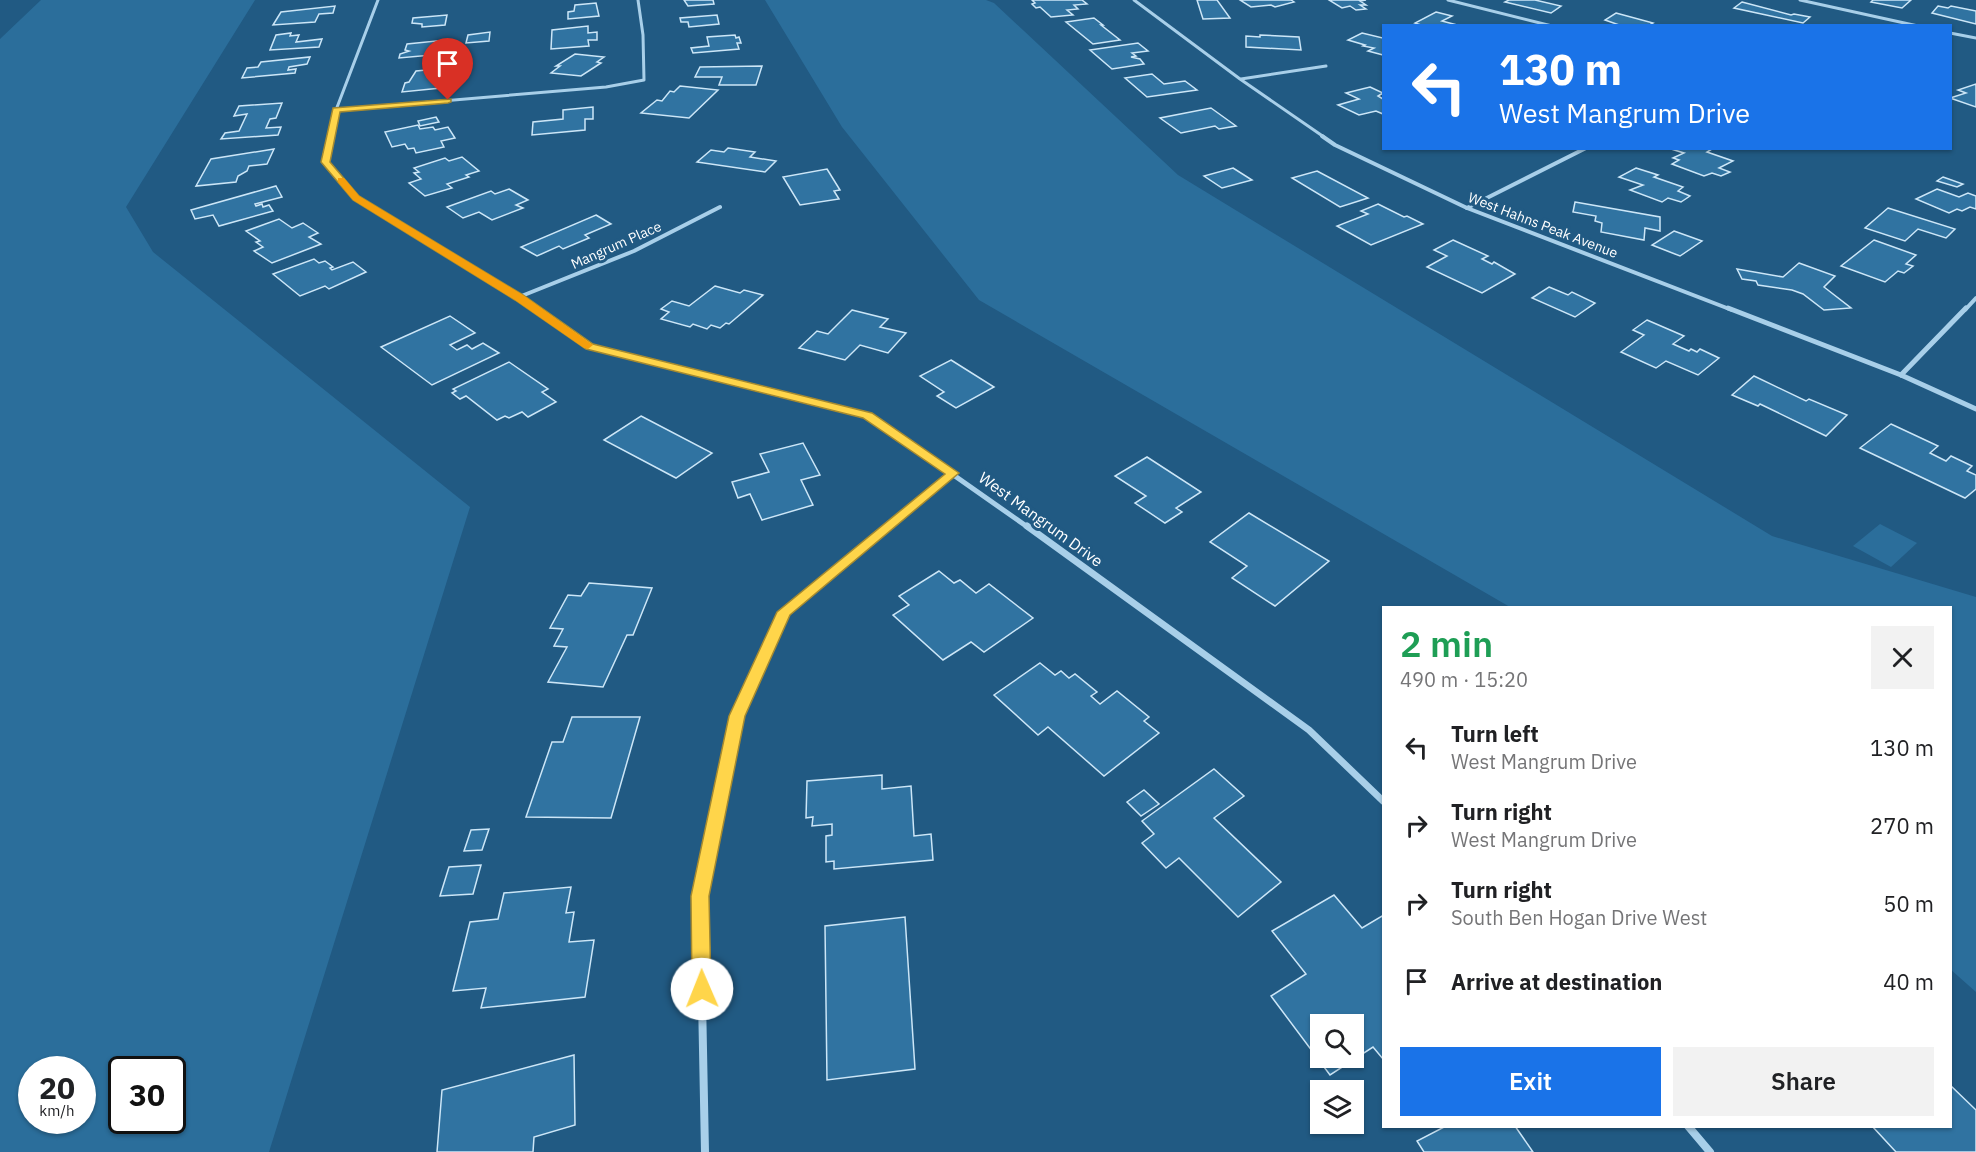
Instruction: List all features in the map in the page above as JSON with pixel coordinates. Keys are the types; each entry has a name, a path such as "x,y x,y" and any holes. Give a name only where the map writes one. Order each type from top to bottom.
{"street":[{"name":"West Mangrum Drive","path":"378,0 336,110 325,162 356,198 519,297 590,347 867,416 953,473 1309,730 1382,800"},
{"path":"336,110 606,87 644,80 638,0"},
{"name":"West Hahns Peak Avenue","path":"1134,0 1240,79 1335,145 1467,208 1901,375 1976,409"},
{"path":"1448,0 1544,24"},
{"path":"1800,0 1909,24"},
{"path":"1952,33 1976,38"},
{"path":"1240,79 1326,66"},
{"path":"1467,208 1582,150"},
{"name":"Mangrum Place","path":"519,297 634,251 720,207"},
{"path":"1901,375 1976,298"},
{"path":"705,1152 700,896 737,716 784,612 953,473"},
{"path":"1690,1128 1710,1152"}],"shaded area":[{"path":"41,0 255,0 126,207 153,252 470,507 269,1152 0,1152 0,39"},
{"path":"765,0 986,0 994,3 1178,175 1772,536 1976,597 1976,992 1952,971 1952,606 1508,606 979,300 842,127"},
{"path":"1880,524 1917,543 1891,567 1853,546"}],"building":[{"path":"684,0 713,0 714,4 688,6"},
{"path":"1032,0 1082,0 1087,4 1074,5 1078,9 1067,10 1073,15 1051,17 1040,7 1036,8"},
{"path":"1197,0 1217,0 1230,18 1203,19"},
{"path":"1240,0 1291,0 1294,2 1275,7 1271,5 1251,7"},
{"path":"1329,0 1366,0 1360,1 1366,5 1360,5 1366,9 1356,10 1350,6 1342,8"},
{"path":"1535,0 1561,6 1551,13 1505,2"},
{"path":"1873,0 1911,0 1902,8 1871,2"},
{"path":"1742,2 1791,15 1810,17 1803,23 1734,8"},
{"path":"596,3 599,16 568,19 568,12 574,11 575,5"},
{"path":"335,6 333,13 319,14 315,22 273,25 281,12"},
{"path":"1938,6 1976,11 1976,24 1932,13"},
{"path":"1436,12 1452,16 1442,21 1453,24 1418,24 1415,23"},
{"path":"1616,13 1653,23 1616,24 1605,20"},
{"path":"447,15 445,25 422,27 422,24 412,23 413,18"},
{"path":"717,15 719,24 689,27 688,22 681,22 680,18"},
{"path":"1094,18 1120,40 1093,44 1066,22"},
{"path":"588,26 588,33 597,32 597,40 588,40 589,46 551,49 552,30"},
{"path":"490,32 489,41 466,43 468,35"},
{"path":"291,33 290,36 299,35 296,42 322,39 319,47 270,50 276,35"},
{"path":"1362,33 1382,38 1382,55 1368,51 1374,48 1348,40"},
{"path":"735,35 736,38 739,37 741,43 737,43 739,49 693,53 691,48 709,46 707,37"},
{"path":"1260,35 1299,37 1301,50 1246,47 1246,36 1260,37"},
{"path":"446,40 443,54 399,58 400,54 409,51 405,50 407,44"},
{"path":"1138,43 1148,51 1132,53 1136,56 1131,57 1140,59 1144,64 1112,69 1090,50"},
{"path":"575,54 604,57 597,62 601,63 581,76 551,73 560,66 556,66"},
{"path":"310,57 307,64 289,67 288,70 296,69 295,73 242,78 247,68 258,67 261,62"},
{"path":"762,66 756,85 719,85 722,77 695,77 700,67"},
{"path":"447,68 441,88 402,92 405,83 409,82 416,71"},
{"path":"1152,74 1164,84 1185,81 1197,90 1147,97 1125,78"},
{"path":"1976,84 1976,107 1952,99 1966,93 1958,90"},
{"path":"680,86 718,90 689,118 641,113 657,100 662,101 670,91 674,92"},
{"path":"1370,87 1382,93 1378,96 1382,98 1382,114 1376,111 1359,115 1338,105 1359,99 1346,93"},
{"path":"282,103 276,118 270,119 266,128 281,127 278,135 221,139 225,133 239,131 247,114 234,116 239,106"},
{"path":"593,107 593,119 585,119 585,130 532,135 533,122 563,119 563,110"},
{"path":"1211,108 1236,126 1219,129 1215,126 1181,133 1160,118"},
{"path":"436,117 439,122 420,126 418,121"},
{"path":"418,125 420,129 433,127 435,130 448,127 455,138 441,141 444,147 416,153 414,148 408,149 405,144 392,147 385,132"},
{"path":"728,148 755,152 750,157 776,161 765,172 697,162 711,150 724,152"},
{"path":"274,149 267,164 249,166 247,171 238,176 236,182 196,186 211,159"},
{"path":"1674,150 1710,150 1707,152 1733,161 1719,168 1730,172 1721,176 1712,173 1704,176 1672,164 1679,160 1673,158 1684,153"},
{"path":"462,157 479,171 447,184 452,188 425,196 409,183 421,179 414,173 419,172 414,168 445,158 449,161"},
{"path":"1233,168 1252,180 1222,188 1204,176"},
{"path":"1636,168 1683,187 1678,191 1690,196 1681,202 1668,198 1662,202 1630,190 1643,185 1619,177"},
{"path":"827,169 840,190 834,191 839,199 800,205 783,177"},
{"path":"1317,171 1368,198 1340,207 1292,178"},
{"path":"1943,177 1963,184 1957,187 1937,181"},
{"path":"276,186 282,197 255,204 256,206 262,204 263,207 269,205 273,211 219,226 213,215 195,219 191,210"},
{"path":"509,189 528,200 516,205 523,208 492,220 479,212 463,218 447,207 491,191 495,194"},
{"path":"1937,189 1959,197 1968,193 1976,196 1976,209 1970,207 1949,213 1916,199"},
{"path":"1575,202 1660,217 1660,231 1645,228 1644,240 1601,232 1602,223 1595,221 1596,216 1573,212"},
{"path":"1378,204 1423,224 1371,245 1337,226 1368,214 1361,211"},
{"path":"1888,208 1955,229 1946,238 1918,229 1905,241 1865,228"},
{"path":"596,215 611,224 585,235 589,238 563,249 559,246 537,256 521,247"},
{"path":"279,219 292,228 303,223 318,233 309,237 321,244 272,263 254,251 263,247 256,242 260,241 246,231"},
{"path":"1674,231 1702,241 1680,256 1652,245"},
{"path":"1453,240 1488,256 1482,259 1492,264 1494,262 1515,274 1482,293 1427,267 1447,256 1434,250"},
{"path":"1874,240 1916,255 1906,264 1913,266 1904,273 1898,271 1885,282 1841,266"},
{"path":"314,259 319,263 325,261 333,267 330,268 332,270 353,262 366,272 329,289 325,286 300,296 273,274"},
{"path":"1799,263 1835,276 1824,287 1851,308 1824,310 1803,294 1758,285 1756,281 1742,279 1737,269 1783,277"},
{"path":"715,286 740,293 744,290 763,295 729,324 726,323 720,328 711,325 707,329 693,324 690,327 661,319 669,312 661,309 672,301 689,306"},
{"path":"1549,287 1568,295 1572,292 1595,303 1575,317 1532,298"},
{"path":"852,310 888,319 880,327 906,333 888,353 860,345 845,360 799,348 817,331 828,334"},
{"path":"450,316 475,333 450,345 457,350 467,345 472,349 483,343 499,353 432,385 381,347"},
{"path":"1647,320 1684,336 1673,344 1689,351 1691,349 1697,352 1700,349 1719,358 1698,375 1666,361 1656,368 1621,352 1644,335 1633,330"},
{"path":"951,360 994,387 956,408 937,396 944,392 920,376"},
{"path":"509,362 548,389 542,392 556,402 528,417 522,412 497,420 466,396 460,399 452,393 456,391 453,389"},
{"path":"1754,376 1806,401 1809,399 1847,415 1826,436 1760,404 1758,406 1732,395"},
{"path":"641,416 712,453 676,478 604,440"},
{"path":"1891,424 1938,446 1930,453 1946,461 1951,456 1972,466 1967,471 1976,475 1976,489 1965,498 1860,448"},
{"path":"803,443 820,475 801,480 813,505 762,520 750,494 738,498 732,482 769,472 760,454"},
{"path":"1147,457 1201,492 1176,508 1182,512 1165,523 1135,503 1146,496 1115,476"},
{"path":"1249,513 1329,561 1275,606 1232,578 1247,566 1210,542"},
{"path":"939,571 954,583 960,580 976,593 989,584 1033,618 984,652 971,642 943,660 893,615 909,605 899,596"},
{"path":"589,583 652,588 633,635 627,635 603,687 548,682 567,647 554,646 563,629 550,628 568,595 581,596"},
{"path":"1040,663 1055,675 1061,671 1069,678 1075,674 1097,692 1091,696 1100,704 1117,691 1149,717 1144,721 1159,733 1104,776 1048,727 1038,735 994,695"},
{"path":"572,717 640,717 611,818 526,817 552,742 563,742"},
{"path":"1214,769 1244,796 1214,818 1281,882 1238,917 1179,858 1166,868 1142,843 1154,834 1142,821"},
{"path":"882,775 882,789 911,786 914,836 931,834 933,860 834,869 834,861 826,862 826,836 832,835 832,824 812,826 813,817 806,818 807,781"},
{"path":"1144,790 1159,804 1141,816 1127,802"},
{"path":"489,829 482,850 464,851 471,830"},
{"path":"481,865 473,894 440,896 449,867"},
{"path":"571,887 566,913 574,912 569,942 594,940 585,997 481,1008 486,988 453,991 470,922 498,919 504,893"},
{"path":"1334,895 1362,928 1382,916 1382,1058 1373,1047 1364,1053 1364,1014 1310,1014 1310,1048 1271,996 1306,974 1272,931"},
{"path":"905,917 915,1069 827,1080 825,926"},
{"path":"574,1055 575,1125 534,1137 533,1152 437,1152 442,1090"},
{"path":"1325,1068 1341,1068 1330,1075"},
{"path":"1952,1087 1976,1110 1976,1152 1896,1152 1874,1128 1952,1128"},
{"path":"1442,1128 1516,1128 1533,1152 1424,1152 1417,1141"}],"slow traffic":[{"path":"341,180 356,198 519,297 588,345"}],"route":[{"path":"448,100 336,110 325,162 356,198 519,297 590,347 867,416 953,473 784,612 737,716 700,896 702,989"}]}
